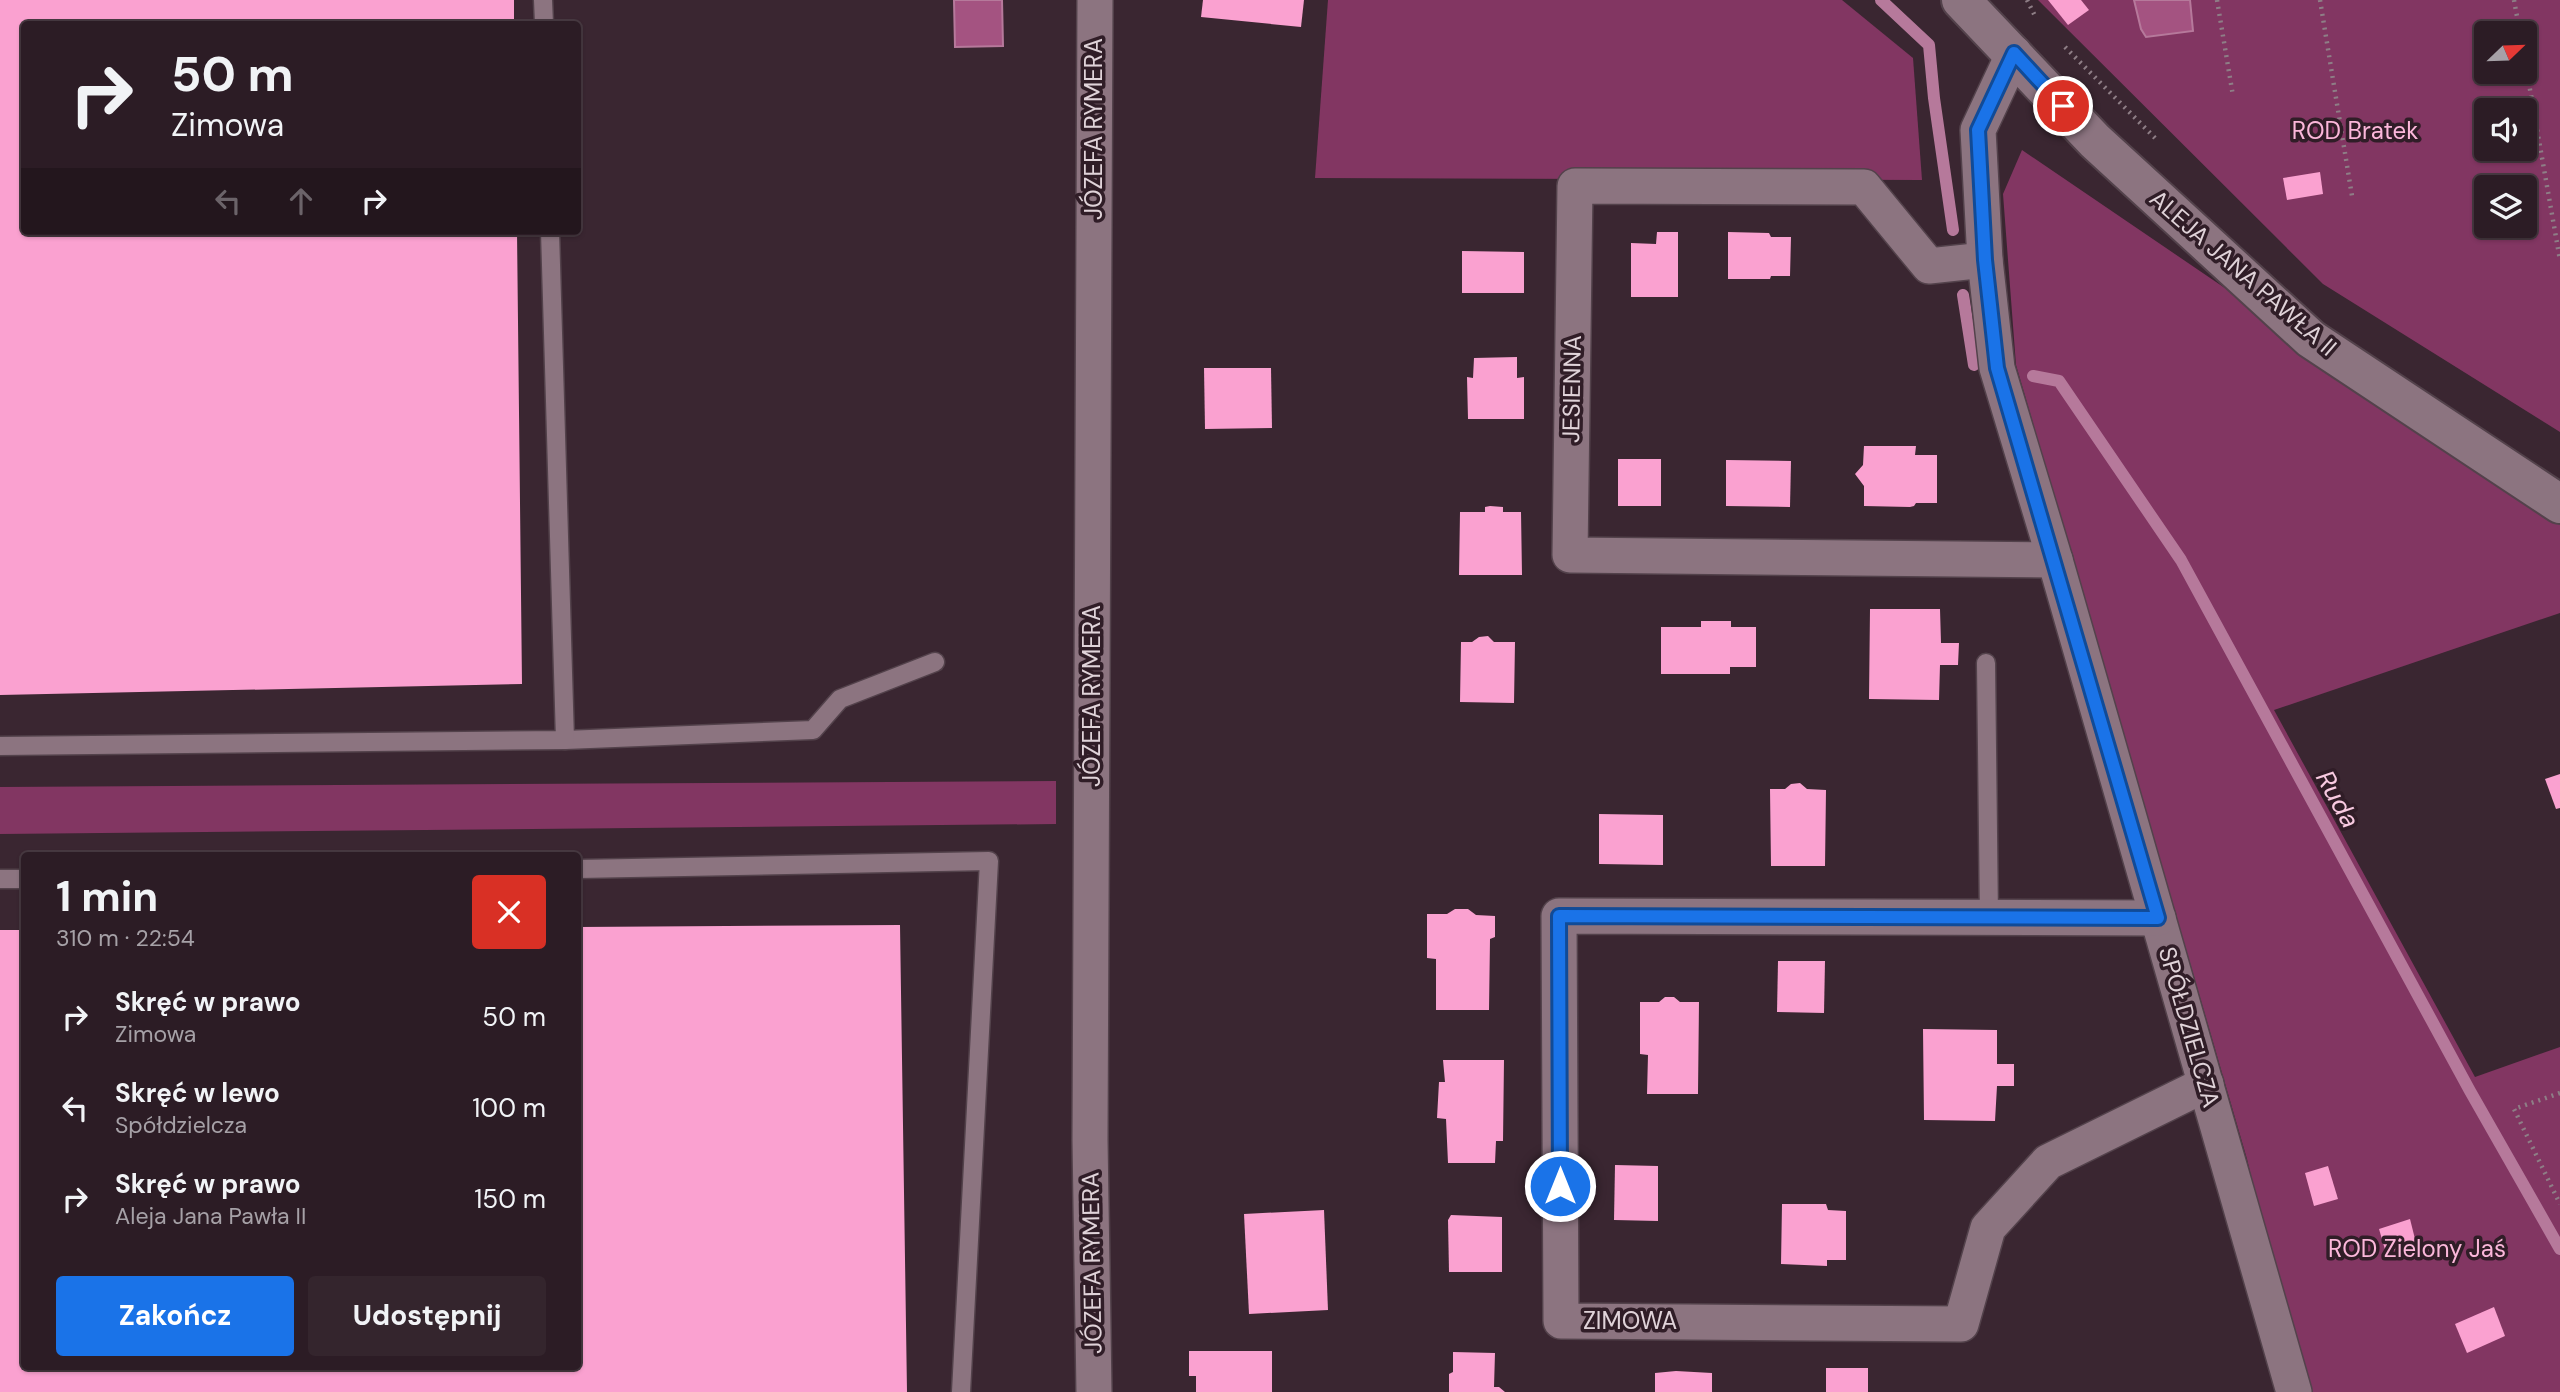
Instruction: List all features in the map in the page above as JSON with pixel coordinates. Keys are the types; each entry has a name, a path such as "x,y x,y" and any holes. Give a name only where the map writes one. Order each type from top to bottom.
{"street":[{"name":"JÓZEFA RYMERA","path":"1094,1392 1090,1112 1095,0"},
{"name":"ALEJA JANA PAWŁA II","path":"1961,0 2095,141 2311,339 2560,504"},
{"name":"SPÓŁDZIELCZA","path":"2014,53 1978,130 1985,260 1997,368 2055,560 2294,1392"},
{"name":"JESIENNA","path":"1985,260 1930,266 1864,187 1575,186 1570,555 2055,560"},
{"name":"ZIMOWA","path":"2158,918 1559,916 1561,1321 1961,1324 1988,1228 2048,1162 2206,1084"}],"lane":[{"path":"543,0 544,21"},
{"path":"550,235 565,740"},
{"path":"0,746 565,740 813,730 841,699 935,662"},
{"path":"1986,663 1989,918"},
{"path":"581,869 989,861 961,1392"},
{"path":"0,879 21,879"}],"path":[{"path":"2028,0 2036,17 2045,27"},
{"path":"2217,0 2233,96"},
{"path":"2320,0 2352,196"},
{"path":"2515,0 2518,21"},
{"path":"2064,46 2160,143"},
{"path":"2529,84 2560,260"},
{"path":"2560,1093 2514,1109 2560,1204"}],"green space":[{"path":"1328,0 1842,0 1913,58 1922,180 1315,178"},
{"name":"ROD Bratek","path":"2038,0 2560,0 2560,432 2323,284"},
{"name":"ROD Zielony Jaś","path":"2022,150 2560,516 2560,613 2274,710 2475,1077 2560,1047 2560,1392 2301,1392 2247,1159 2016,365 2003,194"},
{"path":"1056,781 1056,824 0,834 0,787"}],"shaded area":[{"path":"954,0 1002,0 1003,46 955,47"},
{"path":"2134,0 2190,0 2193,31 2146,37 2141,29"}],"building":[{"path":"0,0 514,0 514,21 21,21 21,235 517,235 522,684 0,695"},
{"path":"1203,0 1304,0 1301,27 1201,17"},
{"path":"2048,0 2081,0 2089,10 2068,25"},
{"path":"2320,172 2323,194 2287,200 2283,178"},
{"path":"1657,232 1678,232 1678,297 1631,297 1631,243 1656,244"},
{"path":"1728,232 1769,233 1771,237 1791,237 1790,276 1728,279"},
{"path":"1462,251 1524,252 1524,293 1462,293"},
{"path":"1517,357 1517,378 1524,377 1524,419 1468,419 1467,377 1473,378 1474,358"},
{"path":"1204,368 1271,368 1272,428 1205,429"},
{"path":"1864,446 1916,446 1915,455 1937,455 1937,503 1916,503 1910,507 1864,506 1864,486 1855,474 1863,465"},
{"path":"1618,459 1661,459 1661,506 1618,506"},
{"path":"1726,460 1791,461 1790,507 1726,506"},
{"path":"1485,507 1503,507 1503,512 1521,512 1522,575 1459,575 1460,512 1485,512"},
{"path":"1870,609 1940,609 1941,643 1959,643 1958,665 1940,665 1939,700 1869,699"},
{"path":"1701,621 1731,621 1731,627 1756,627 1756,667 1730,667 1730,674 1661,674 1661,627 1701,627"},
{"path":"1488,636 1494,642 1515,642 1514,703 1460,702 1461,642 1472,642 1479,637"},
{"path":"2560,774 2560,808 2556,809 2545,779"},
{"path":"1800,783 1807,789 1826,790 1825,866 1771,866 1770,789 1785,789 1791,784"},
{"path":"1599,814 1663,815 1663,865 1599,864"},
{"path":"1455,909 1468,909 1476,915 1495,916 1495,937 1490,939 1489,1010 1436,1010 1436,959 1427,958 1427,914 1447,914"},
{"path":"900,925 907,1392 0,1392 0,930 21,930 21,1370 581,1370 581,927"},
{"path":"1778,961 1825,961 1824,1013 1777,1012"},
{"path":"1665,997 1674,997 1680,1002 1699,1002 1698,1094 1647,1094 1648,1055 1640,1054 1640,1002 1659,1002"},
{"path":"1923,1029 1997,1030 1997,1064 2014,1064 2014,1086 1997,1086 1995,1121 1924,1120"},
{"path":"1443,1060 1504,1060 1503,1141 1496,1141 1495,1163 1448,1163 1446,1119 1437,1118 1439,1082 1445,1082"},
{"path":"1615,1165 1658,1166 1658,1221 1614,1220"},
{"path":"2328,1166 2338,1199 2314,1206 2305,1173"},
{"path":"1782,1204 1826,1204 1828,1210 1846,1211 1846,1260 1827,1260 1827,1266 1781,1264"},
{"path":"1324,1210 1328,1310 1249,1314 1244,1214"},
{"path":"1451,1215 1502,1217 1502,1272 1449,1272 1448,1220"},
{"path":"2410,1219 2416,1243 2386,1253 2379,1229"},
{"path":"2494,1307 2505,1336 2467,1353 2455,1324"},
{"path":"1189,1351 1272,1351 1272,1392 1196,1392 1196,1376 1189,1376"},
{"path":"1453,1352 1495,1353 1494,1387 1505,1392 1449,1392"},
{"path":"1826,1368 1868,1368 1868,1392 1826,1392"},
{"path":"1655,1373 1712,1373 1712,1392 1655,1392"}],"waterway":[{"path":"1881,0 1929,45 1953,230"},
{"path":"1963,295 1974,365"},
{"name":"Ruda","path":"2033,376 2059,381 2181,560 2470,1091 2560,1249"}],"route":[{"path":"1560,1186 1559,916 2158,918 1997,368 1985,260 1978,130 2014,53 2063,106"}]}
